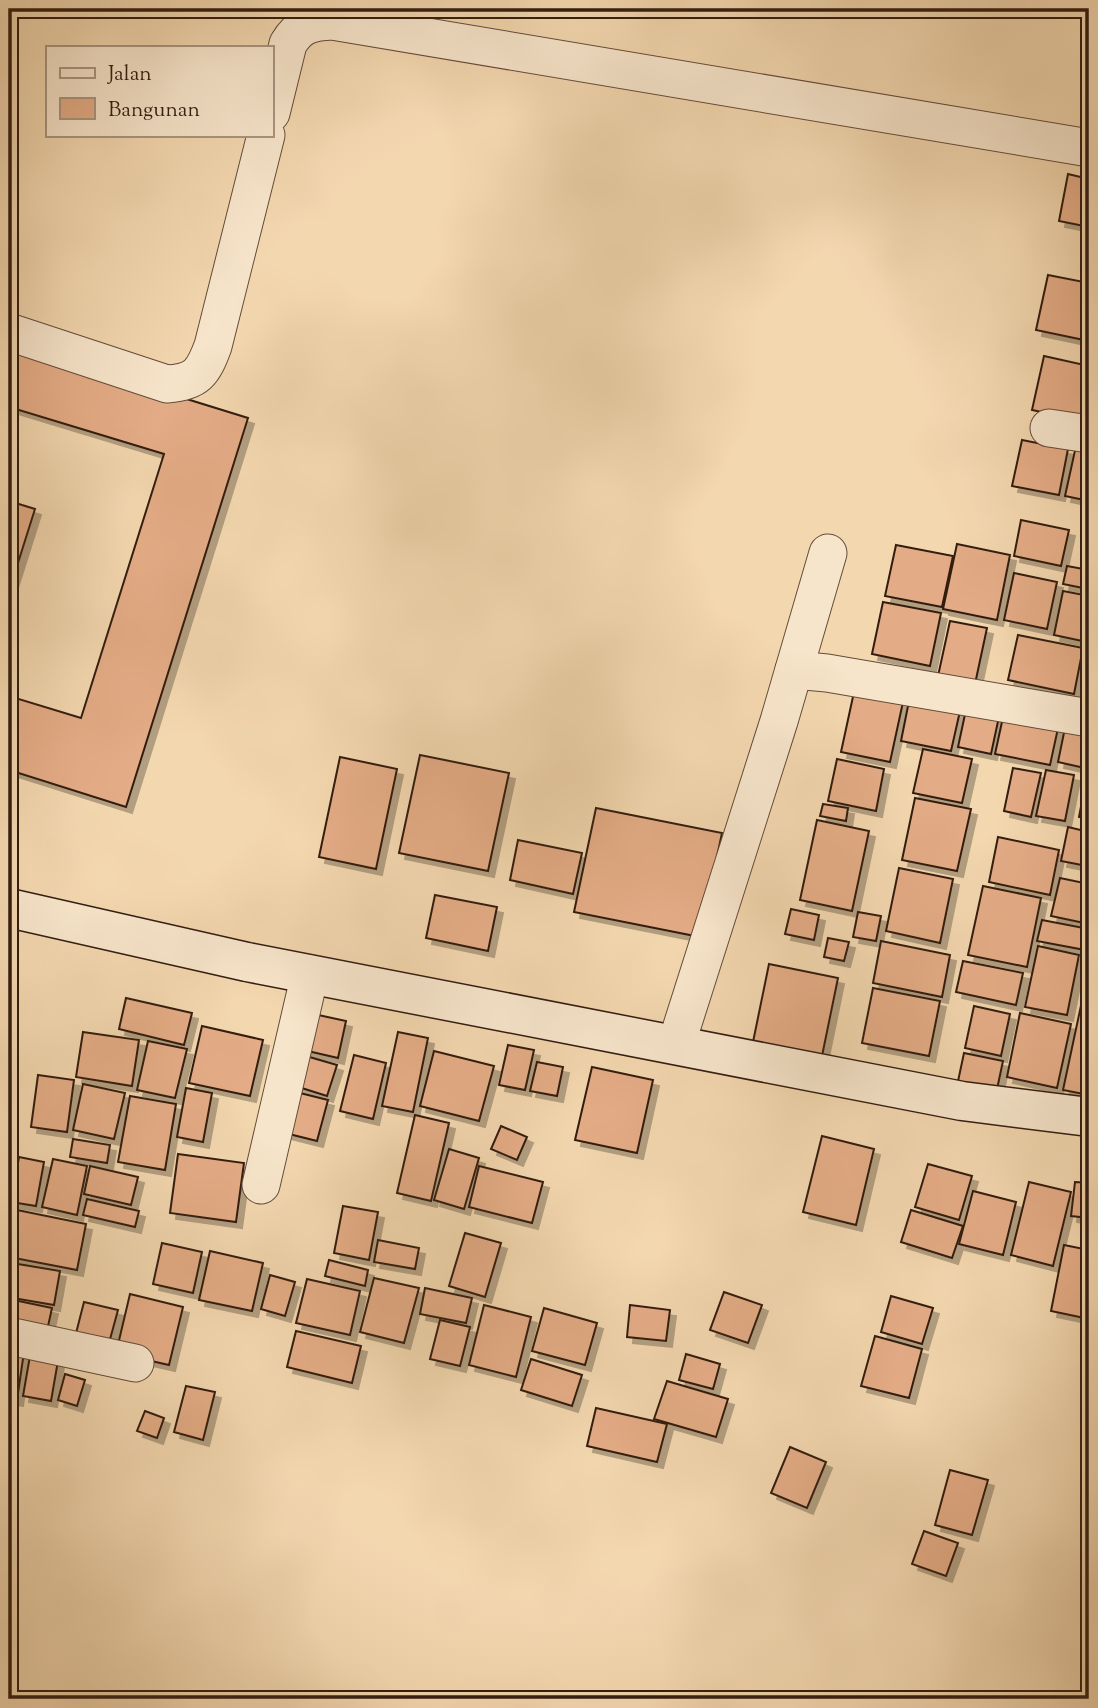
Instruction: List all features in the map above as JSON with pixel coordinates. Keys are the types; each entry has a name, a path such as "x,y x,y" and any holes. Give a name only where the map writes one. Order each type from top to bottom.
{"street":[{"path":"273,105 288,44 293,35 309,24 332,21 1089,148"},
{"path":"9,332 167,384 197,376 205,369 213,346 266,136"},
{"path":"1049,428 1089,434"},
{"path":"676,1045 828,553"},
{"path":"794,670 827,673 1089,718"},
{"path":"9,908 310,974 962,1101 1089,1116"},
{"path":"261,1185 310,974"},
{"path":"9,1336 135,1363"}],"building":[{"path":"1068,174 1089,179 1089,227 1059,221"},
{"path":"1048,275 1089,283 1089,314 1084,340 1036,330"},
{"path":"9,344 248,418 126,807 9,770 9,696 81,718 164,454 9,407"},
{"path":"1044,356 1089,366 1089,422 1032,410"},
{"path":"1022,440 1068,449 1059,495 1012,486"},
{"path":"1076,446 1089,449 1089,501 1065,496"},
{"path":"9,501 35,509 11,585 9,584"},
{"path":"1021,520 1069,530 1061,566 1014,556"},
{"path":"957,544 1010,555 997,620 943,609"},
{"path":"896,545 953,556 942,607 885,596"},
{"path":"1067,566 1089,570 1088,589 1063,584"},
{"path":"1014,573 1057,582 1047,629 1004,620"},
{"path":"1063,591 1089,596 1087,642 1054,635"},
{"path":"883,602 941,613 930,666 872,654"},
{"path":"950,621 987,628 975,684 938,676"},
{"path":"1018,635 1083,648 1074,694 1008,680"},
{"path":"854,692 903,702 890,762 841,752"},
{"path":"909,701 960,711 951,751 901,741"},
{"path":"967,705 1000,712 991,754 958,747"},
{"path":"1005,708 1060,719 1050,765 995,754"},
{"path":"1067,718 1089,722 1089,769 1058,762"},
{"path":"923,749 972,759 962,803 913,793"},
{"path":"420,755 509,773 488,871 399,853"},
{"path":"340,757 397,769 376,869 319,857"},
{"path":"837,759 884,769 876,811 828,801"},
{"path":"1013,768 1041,773 1031,817 1004,811"},
{"path":"1046,770 1074,775 1065,821 1036,816"},
{"path":"1087,775 1089,776 1089,819 1079,817"},
{"path":"915,798 971,809 957,871 902,860"},
{"path":"823,804 848,808 846,821 820,816"},
{"path":"596,808 722,833 700,937 574,912"},
{"path":"817,820 869,831 852,911 800,900"},
{"path":"1068,827 1089,832 1087,866 1061,861"},
{"path":"998,837 1059,850 1050,895 989,882"},
{"path":"518,840 582,853 573,894 510,880"},
{"path":"899,868 953,879 940,943 886,931"},
{"path":"1060,878 1089,884 1089,924 1051,916"},
{"path":"983,886 1041,898 1027,967 968,955"},
{"path":"435,895 497,907 488,951 426,938"},
{"path":"791,909 819,915 814,940 785,934"},
{"path":"858,912 881,916 876,941 853,937"},
{"path":"1042,920 1089,929 1085,950 1037,941"},
{"path":"828,938 849,942 844,961 824,957"},
{"path":"881,941 950,955 942,997 873,983"},
{"path":"1038,946 1079,955 1067,1015 1025,1007"},
{"path":"963,961 1023,973 1016,1005 956,992"},
{"path":"769,964 838,978 822,1056 753,1042"},
{"path":"1089,968 1089,1095 1063,1090"},
{"path":"873,988 940,1001 929,1056 862,1043"},
{"path":"126,998 192,1013 184,1045 119,1029"},
{"path":"974,1006 1010,1014 1001,1056 965,1048"},
{"path":"309,1013 346,1021 338,1058 299,1049"},
{"path":"1020,1013 1071,1024 1057,1088 1007,1077"},
{"path":"202,1026 263,1040 250,1096 189,1083"},
{"path":"83,1032 139,1040 132,1086 76,1077"},
{"path":"398,1032 428,1038 413,1112 382,1106"},
{"path":"148,1041 187,1049 175,1098 137,1090"},
{"path":"508,1045 534,1050 525,1090 499,1085"},
{"path":"434,1051 494,1066 479,1121 420,1106"},
{"path":"964,1053 1003,1061 996,1094 957,1086"},
{"path":"299,1054 337,1065 327,1096 289,1084"},
{"path":"354,1055 386,1063 373,1119 340,1111"},
{"path":"537,1062 563,1067 557,1096 530,1091"},
{"path":"592,1067 653,1080 637,1153 575,1140"},
{"path":"38,1075 74,1080 67,1132 31,1127"},
{"path":"83,1084 125,1093 114,1139 73,1130"},
{"path":"186,1088 212,1093 203,1142 177,1137"},
{"path":"292,1091 328,1100 317,1141 281,1132"},
{"path":"130,1096 176,1104 165,1170 118,1162"},
{"path":"415,1115 449,1123 431,1201 397,1193"},
{"path":"501,1126 527,1137 517,1160 491,1149"},
{"path":"822,1136 874,1149 856,1225 803,1212"},
{"path":"73,1139 110,1145 107,1163 70,1157"},
{"path":"449,1149 479,1158 464,1209 434,1200"},
{"path":"178,1154 244,1163 236,1222 170,1213"},
{"path":"19,1157 44,1162 36,1206 11,1202"},
{"path":"53,1159 87,1166 77,1215 42,1207"},
{"path":"928,1164 972,1176 959,1220 915,1207"},
{"path":"90,1166 138,1177 131,1205 84,1194"},
{"path":"479,1166 543,1182 532,1223 469,1207"},
{"path":"1029,1182 1071,1192 1053,1266 1011,1255"},
{"path":"1075,1182 1089,1183 1089,1218 1071,1216"},
{"path":"973,1191 1016,1202 1003,1255 959,1244"},
{"path":"87,1199 139,1211 135,1227 83,1215"},
{"path":"343,1206 378,1212 369,1260 334,1253"},
{"path":"12,1209 86,1224 77,1270 9,1257"},
{"path":"911,1210 963,1226 952,1258 901,1242"},
{"path":"465,1233 501,1243 485,1297 449,1286"},
{"path":"378,1240 419,1248 415,1269 374,1262"},
{"path":"162,1243 202,1252 193,1293 153,1284"},
{"path":"1064,1245 1089,1250 1089,1319 1051,1311"},
{"path":"210,1251 263,1263 252,1311 199,1300"},
{"path":"329,1260 368,1270 365,1286 325,1276"},
{"path":"18,1264 60,1271 54,1305 13,1298"},
{"path":"270,1275 295,1282 285,1316 261,1309"},
{"path":"374,1278 419,1288 404,1343 360,1332"},
{"path":"307,1279 360,1291 350,1335 296,1323"},
{"path":"425,1288 472,1298 466,1323 420,1314"},
{"path":"724,1292 762,1305 748,1343 710,1330"},
{"path":"130,1294 183,1307 169,1365 116,1353"},
{"path":"891,1296 933,1308 922,1344 881,1332"},
{"path":"9,1299 52,1308 45,1340 9,1332"},
{"path":"84,1302 118,1310 106,1354 73,1345"},
{"path":"484,1305 531,1317 516,1377 469,1365"},
{"path":"630,1305 670,1310 666,1341 627,1337"},
{"path":"544,1308 597,1323 585,1365 532,1351"},
{"path":"440,1320 470,1327 460,1366 430,1359"},
{"path":"296,1331 361,1346 352,1383 287,1367"},
{"path":"875,1336 922,1349 909,1398 861,1386"},
{"path":"9,1349 24,1352 17,1400 9,1399"},
{"path":"31,1350 59,1355 51,1401 23,1396"},
{"path":"686,1354 720,1364 713,1389 679,1380"},
{"path":"531,1359 582,1375 572,1406 521,1390"},
{"path":"65,1374 85,1380 77,1406 58,1400"},
{"path":"667,1381 728,1399 716,1437 654,1419"},
{"path":"186,1386 215,1392 203,1440 174,1432"},
{"path":"596,1408 667,1424 657,1462 587,1446"},
{"path":"145,1411 164,1418 157,1438 137,1431"},
{"path":"790,1447 826,1462 807,1508 771,1493"},
{"path":"950,1470 988,1480 972,1535 935,1525"},
{"path":"924,1531 958,1543 946,1576 912,1564"}]}
